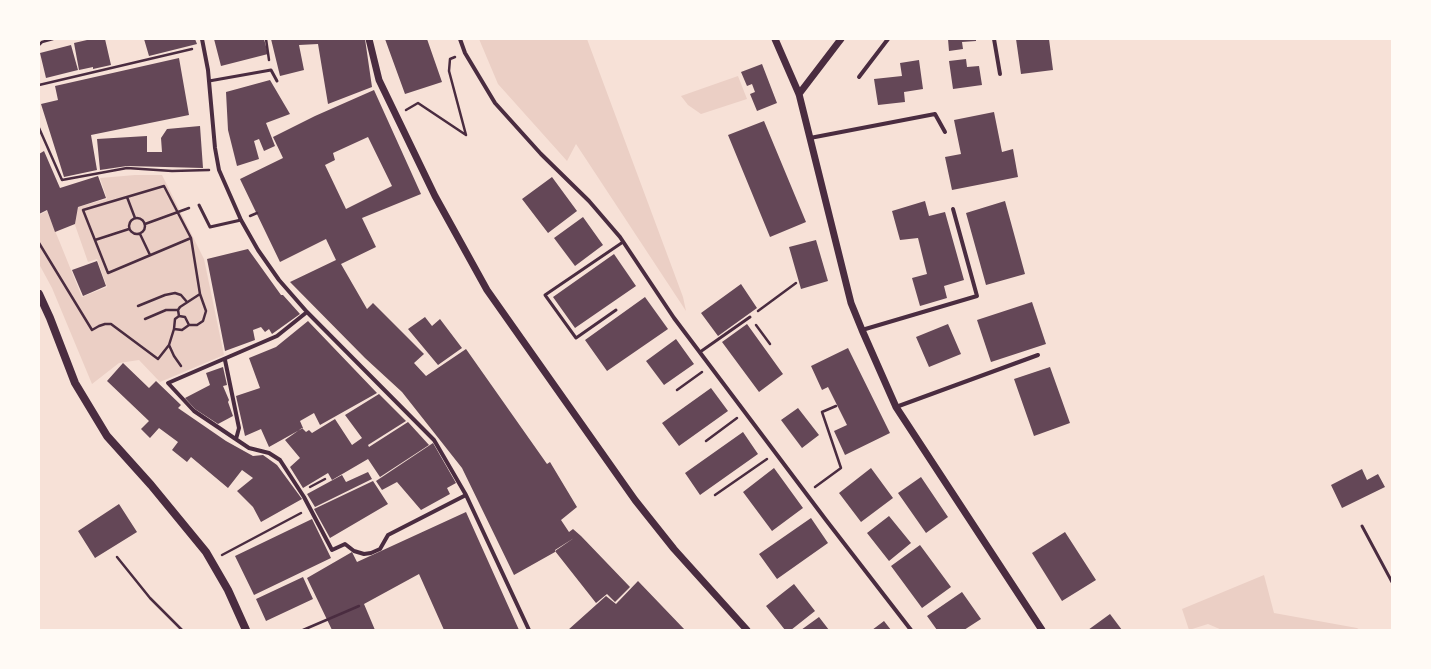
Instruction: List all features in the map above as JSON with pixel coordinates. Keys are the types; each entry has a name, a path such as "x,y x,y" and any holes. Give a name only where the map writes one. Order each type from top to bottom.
{"main road":[{"path":"39,294 75,383 107,436 151,485 206,552 228,590 246,630"}],"street":[{"path":"202,39 209,81 215,148 220,170 241,220 258,250 279,280 307,312 434,440 466,495 528,630"},
{"path":"369,39 379,80 435,196 487,290 635,500 674,549 747,630"},
{"path":"460,39 465,53 495,103 541,154 589,201 624,242 674,318 806,494 911,630"},
{"path":"775,39 799,94 851,302 896,408 1042,630"},
{"path":"799,94 841,39"},
{"path":"859,77 888,39"},
{"path":"994,39 1000,74"},
{"path":"810,138 935,114 945,132"},
{"path":"862,330 977,296 953,209"},
{"path":"307,312 277,336 225,360 168,383 194,410 249,448 269,453 280,460 301,492 332,550 345,544 354,551 364,554 371,553 380,549 388,536 466,495"},
{"path":"896,408 1038,355"},
{"path":"225,360 239,428 236,439"}],"lane":[{"path":"209,81 271,70 277,81"},
{"path":"199,205 210,227 241,220"},
{"path":"616,310 576,338 545,295 624,242"},
{"path":"700,352 750,317"},
{"path":"1362,526 1392,582"}],"path":[{"path":"39,45 41,41 53,39"},
{"path":"266,39 271,70"},
{"path":"39,85 204,46"},
{"path":"396,115 418,103 466,135 449,71 450,59 465,53"},
{"path":"39,128 62,180 127,168 172,171 220,170"},
{"path":"174,329 182,330 189,325 197,326 203,321 206,311 200,294 191,238 164,186 84,210 108,272 191,238"},
{"path":"127,197 135,218"},
{"path":"145,224 199,205"},
{"path":"135,218 142,219 145,224 145,229 140,234 132,233 129,229 129,223 135,218"},
{"path":"95,240 129,229"},
{"path":"140,234 150,255"},
{"path":"39,243 92,330 105,324 111,324 158,359 169,345 173,337 175,319 179,316"},
{"path":"770,344 750,317 796,283"},
{"path":"138,306 165,295 175,293 181,295 187,302"},
{"path":"179,316 178,310 182,304 200,294"},
{"path":"145,319 166,310 178,310"},
{"path":"179,316 185,317 189,325"},
{"path":"169,345 174,356 183,368 185,376"},
{"path":"677,390 710,366"},
{"path":"806,494 841,468 822,412 836,406"},
{"path":"706,441 745,412"},
{"path":"715,495 776,453"},
{"path":"301,492 325,479"},
{"path":"211,561 310,508"},
{"path":"117,557 150,598 182,630"},
{"path":"303,630 359,606"}],"shaded area":[{"path":"479,39 587,39 683,297 686,311 576,144 567,161 498,84"},
{"path":"738,76 747,99 701,114 688,105 681,96"},
{"path":"135,175 162,175 204,259 224,355 160,382 139,360 119,363 92,384 52,288 39,264 39,215 47,211 82,297 107,287 97,259 88,262 75,225 78,207 107,199 100,178"},
{"path":"1264,575 1274,613 1357,628 1360,630 1222,630 1208,624 1189,630 1182,609"}],"building":[{"path":"87,39 105,39 111,65 79,70 74,43"},
{"path":"144,39 195,39 197,44 149,56"},
{"path":"214,39 264,39 268,54 221,66"},
{"path":"271,39 365,39 372,87 328,104 318,44 299,45 304,70 280,76"},
{"path":"385,39 427,39 442,82 405,94"},
{"path":"948,39 976,39 976,41 962,42 963,49 949,51"},
{"path":"1016,39 1049,39 1053,70 1021,74"},
{"path":"71,45 78,70 46,78 40,53"},
{"path":"179,58 189,115 91,135 97,170 64,177 41,104 58,100 55,86"},
{"path":"966,59 967,67 979,66 982,85 953,89 949,61"},
{"path":"919,60 923,89 904,92 905,102 878,105 874,79 902,76 900,63"},
{"path":"762,64 777,103 757,111 750,94 755,92 752,84 747,86 741,72"},
{"path":"270,80 290,114 266,123 275,146 264,151 259,139 254,141 259,159 237,166 228,130 226,92"},
{"path":"374,90 421,194 362,218 376,247 341,264 367,309 373,303 424,354 414,363 426,376 466,349 547,464 550,462 577,507 561,520 569,532 573,529 581,536 630,587 615,602 607,594 596,603 555,551 514,575 462,468 402,392 365,358 290,282 336,260 326,239 280,262 240,179 283,158 273,137 315,116","holes":["368,137 392,186 346,209 325,165 335,160 333,153"]},
{"path":"994,112 1002,152 1013,149 1018,177 952,190 945,157 961,154 954,120"},
{"path":"764,121 806,222 770,237 728,135"},
{"path":"200,126 203,168 127,166 100,170 97,139 147,136 147,152 162,152 161,138 167,129"},
{"path":"44,151 60,188 98,176 106,198 78,207 75,224 55,232 47,210 39,214 39,154"},
{"path":"552,177 577,211 548,233 522,199"},
{"path":"925,201 929,216 945,212 964,280 944,286 947,298 920,306 912,278 927,274 918,238 900,240 892,211"},
{"path":"1005,201 1025,274 986,285 966,213"},
{"path":"583,217 603,245 575,266 554,238"},
{"path":"816,240 828,281 801,289 789,247"},
{"path":"248,249 281,295 283,295 300,314 272,334 269,329 265,332 261,327 253,330 255,340 225,351 207,259"},
{"path":"614,254 636,286 575,328 553,297"},
{"path":"97,261 106,286 83,296 72,270"},
{"path":"741,284 757,308 718,336 701,313"},
{"path":"645,297 668,329 607,371 585,340"},
{"path":"1032,302 1046,344 991,362 977,320"},
{"path":"425,317 432,326 440,319 462,348 438,365 408,329"},
{"path":"308,321 377,393 320,425 314,413 300,421 303,428 269,447 261,429 245,436 236,396 260,388 249,358 276,347"},
{"path":"747,324 783,374 759,392 722,342"},
{"path":"948,324 961,354 929,367 916,337"},
{"path":"676,339 694,364 664,385 646,361"},
{"path":"848,348 890,433 845,455 834,431 847,425 828,387 822,390 811,366"},
{"path":"123,363 149,388 156,381 181,405 178,408 226,441 253,456 263,455 277,465 302,499 261,522 253,507 237,491 253,478 242,470 228,488 191,457 187,462 172,450 178,442 159,428 150,438 141,429 149,421 107,381"},
{"path":"223,367 227,385 223,386 229,400 228,402 233,416 218,424 195,409 185,398 210,385 206,373"},
{"path":"1050,367 1070,423 1034,436 1014,379"},
{"path":"711,388 728,411 679,446 662,423"},
{"path":"379,394 406,421 368,445 369,447 408,422 429,445 380,477 368,459 332,480 328,473 303,488 290,467 300,458 285,440 302,428 306,432 309,430 312,433 335,419 352,445 362,438 345,415"},
{"path":"798,408 819,435 802,448 781,420"},
{"path":"743,432 758,454 700,495 685,473"},
{"path":"433,443 456,483 447,488 450,494 421,510 397,482 382,490 376,481"},
{"path":"774,468 803,508 772,531 743,492"},
{"path":"871,468 893,498 861,522 839,493"},
{"path":"1362,469 1367,480 1378,474 1385,487 1342,508 1331,485"},
{"path":"368,472 372,479 315,507 307,494 342,475 346,482"},
{"path":"921,477 948,517 926,533 898,493"},
{"path":"373,481 388,504 330,538 314,509"},
{"path":"119,504 137,532 95,558 78,531"},
{"path":"466,512 519,630 444,630 419,574 364,604 375,630 332,630 307,578 352,552 357,562"},
{"path":"889,516 911,543 889,561 867,533"},
{"path":"811,518 828,543 777,579 759,554"},
{"path":"312,519 331,558 254,595 235,556"},
{"path":"1065,532 1096,580 1062,601 1032,553"},
{"path":"920,545 951,587 922,608 891,566"},
{"path":"303,577 313,599 266,621 256,599"},
{"path":"638,581 685,630 568,630 606,596 616,604"},
{"path":"794,584 815,611 791,630 785,630 766,606"},
{"path":"962,592 981,619 964,630 937,630 927,616"},
{"path":"1110,614 1122,630 1088,630"},
{"path":"819,617 829,630 801,630"},
{"path":"884,621 891,630 872,630"}]}
